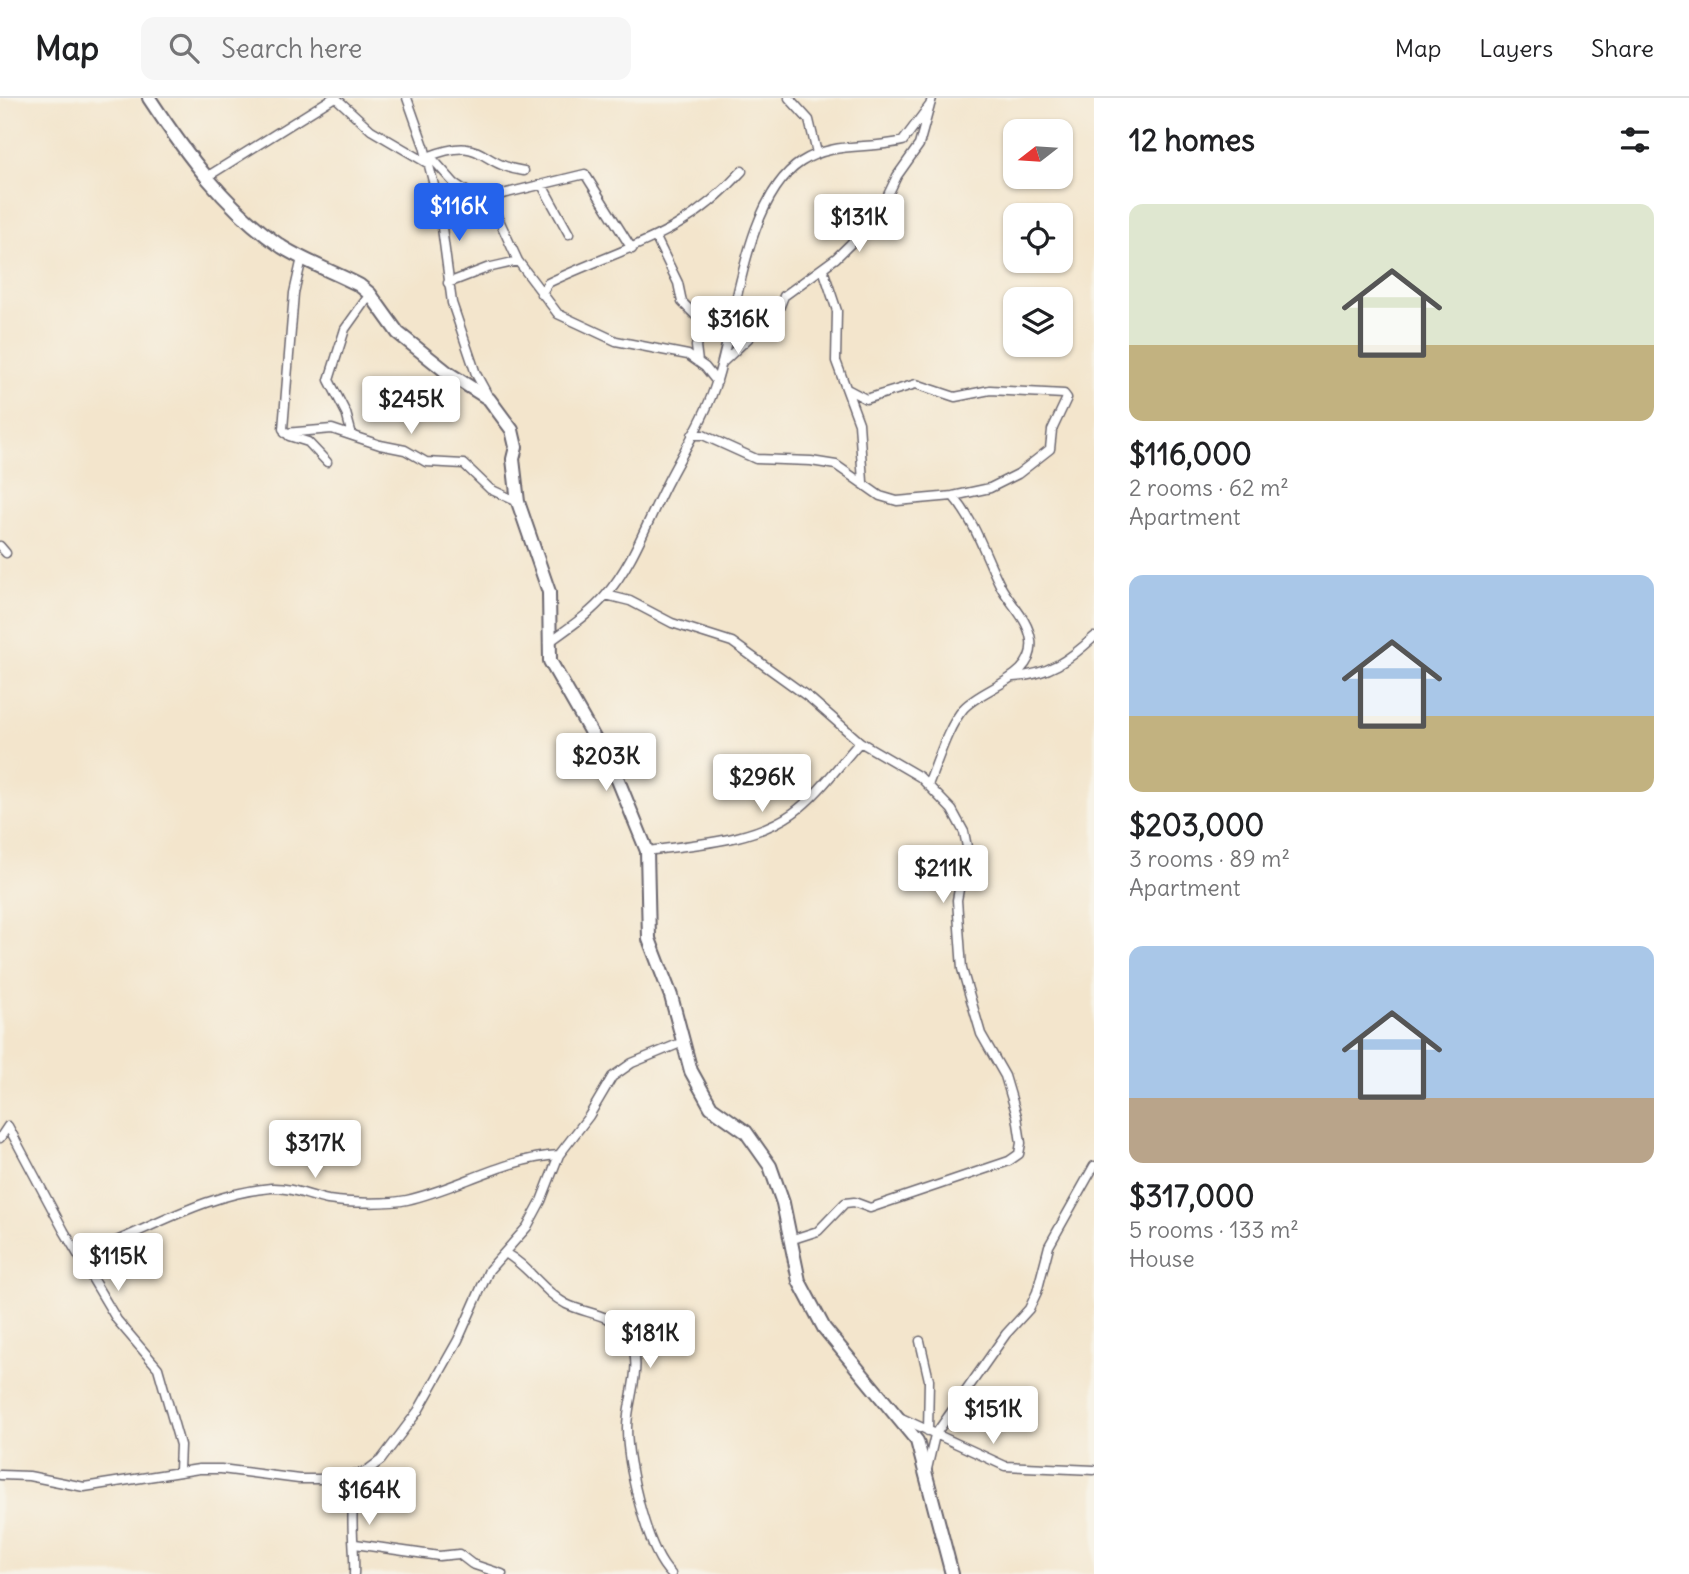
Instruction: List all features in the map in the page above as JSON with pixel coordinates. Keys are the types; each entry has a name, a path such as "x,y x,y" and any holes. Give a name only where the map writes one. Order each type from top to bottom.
{"street":[{"path":"149,98 218,193 268,237 302,258 359,285 370,294 398,333 457,380 489,399"},
{"path":"205,178 334,98 371,130 429,159 454,183 485,201 500,217 518,261 558,314 617,341 680,352 698,362 717,382"},
{"path":"407,98 429,159 443,224 448,283 467,348 489,399 503,416 514,439 519,502 549,592 550,661 618,780 647,850 649,939 671,996 691,1071 711,1107 746,1132 770,1167 783,1203 799,1281 824,1328 917,1441 952,1574"},
{"path":"789,98 809,120 817,153"},
{"path":"548,643 607,595 632,556 717,382 749,250 760,220 789,171 817,153 851,145 903,141 931,102"},
{"path":"722,363 756,331 774,321 784,296 823,269 881,212 897,176 919,145 931,102"},
{"path":"429,159 454,148 476,149 502,168 524,171"},
{"path":"541,294 548,283 656,238 711,204 742,170"},
{"path":"443,224 485,201 585,174 632,249"},
{"path":"542,185 569,234"},
{"path":"656,238 678,283 682,302 703,323 696,345 698,362"},
{"path":"285,433 283,426 294,293 302,258"},
{"path":"448,283 487,268 518,261"},
{"path":"823,269 837,311 836,361 849,390 861,433 863,482"},
{"path":"352,436 346,413 329,380 345,329 370,294"},
{"path":"692,435 703,435 768,461 825,462 845,470 889,500 953,496 1003,483 1046,453 1067,397 1064,394 990,390 955,397 916,384 866,399 849,390"},
{"path":"285,433 332,429 405,450 431,463 464,464 474,470 490,489 519,502"},
{"path":"285,433 308,442 327,462"},
{"path":"928,785 962,710 979,695 1013,677 1024,667 1031,639 1013,601 1003,591 992,569 984,544 953,496"},
{"path":"607,595 629,601 672,623 732,642 811,699 860,742 920,777 952,810 964,832 966,862 957,900 959,956 981,1034 1005,1076 1017,1116 1020,1151 1009,1161 870,1208 854,1202 845,1203 818,1231 790,1240"},
{"path":"1013,677 1029,676 1062,665 1094,637"},
{"path":"647,850 711,842 770,826 800,807 860,742"},
{"path":"354,1574 354,1500 358,1480 381,1460 418,1411 458,1340 489,1270 535,1214 559,1155 582,1128 612,1076 632,1063 684,1042"},
{"path":"0,1138 8,1126 64,1231 81,1255 123,1330 158,1367 180,1445 180,1470"},
{"path":"81,1255 187,1208 236,1193 273,1188 302,1191 327,1200 379,1203 405,1200 466,1182 512,1163 536,1156 559,1155"},
{"path":"931,1433 1006,1334 1029,1309 1037,1292 1049,1246 1094,1166"},
{"path":"505,1253 527,1267 551,1294 565,1303 616,1323 631,1342 635,1365 627,1428 630,1470 651,1543 671,1574"},
{"path":"920,1341 929,1380 931,1433 927,1471"},
{"path":"899,1417 984,1459 1013,1467 1094,1470"},
{"path":"0,1475 29,1476 63,1485 91,1486 180,1470 221,1469 319,1479 348,1478 365,1472"},
{"path":"355,1544 439,1556 459,1554 472,1564 502,1574"}]}
